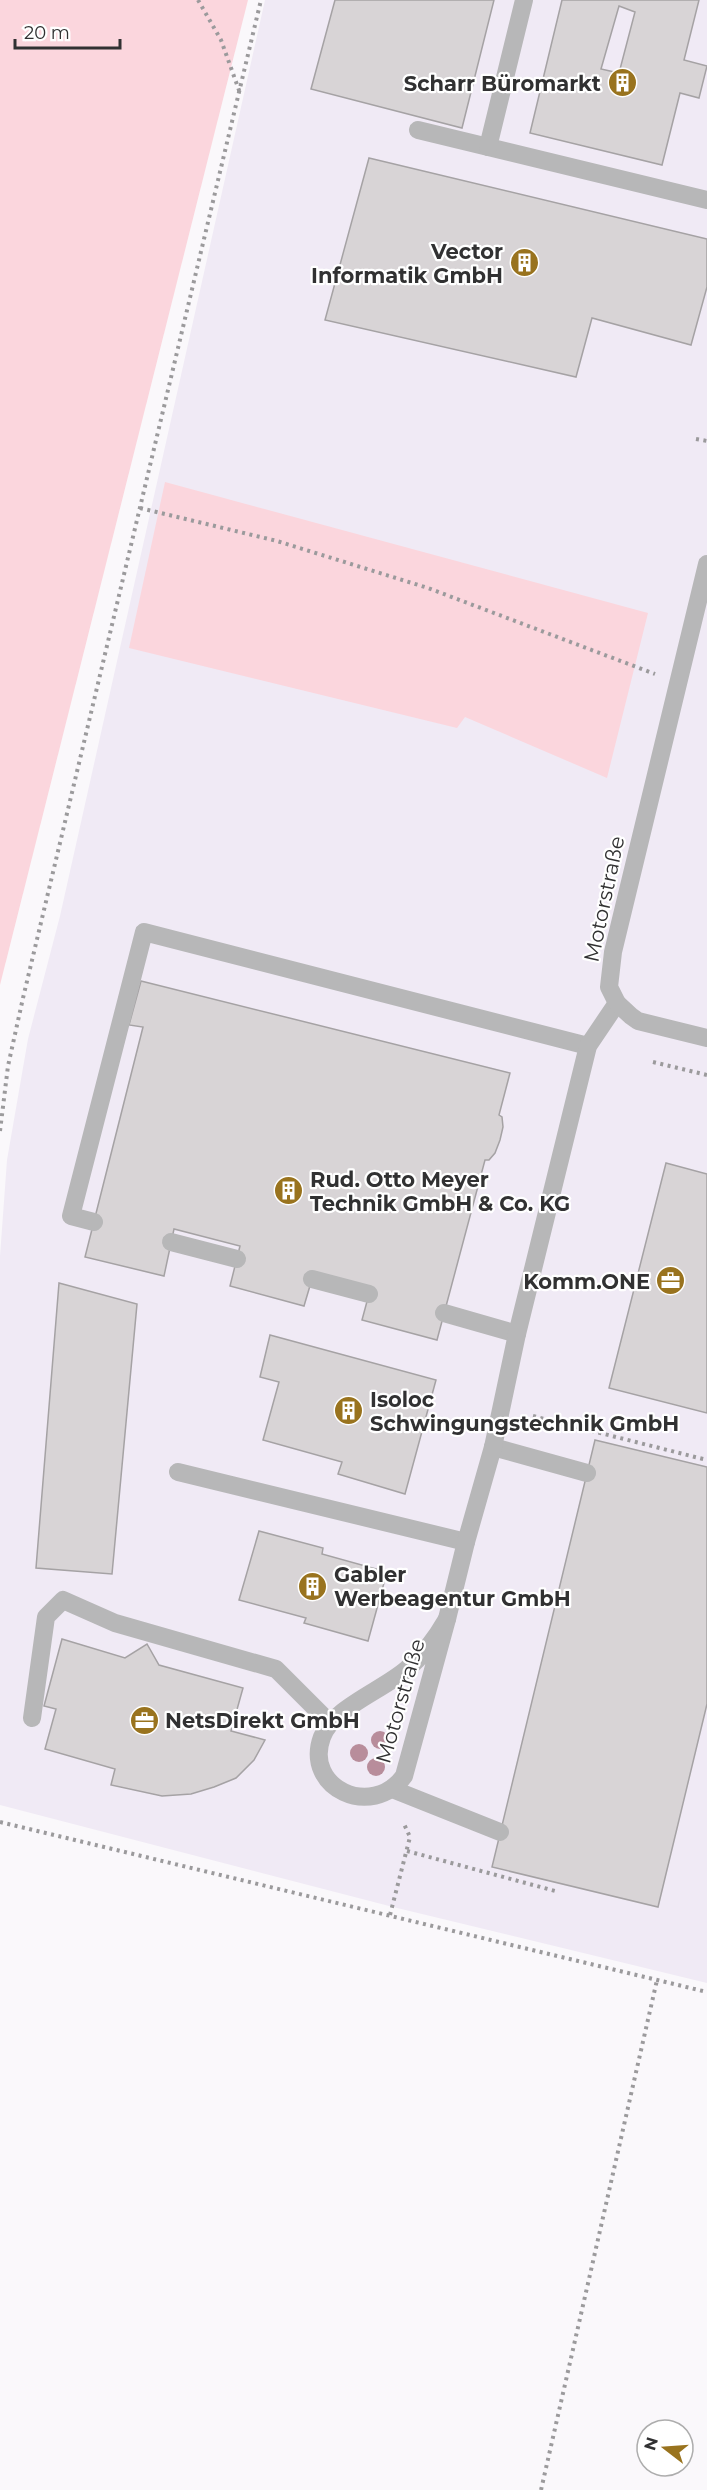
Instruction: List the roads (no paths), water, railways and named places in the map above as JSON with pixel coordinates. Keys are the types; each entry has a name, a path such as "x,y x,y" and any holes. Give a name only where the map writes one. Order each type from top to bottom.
{"street":[{"path":"488,147 524,0"},
{"path":"418,130 707,200"},
{"name":"Motorstraße","path":"447,1619 433,1642 408,1669 330,1722 320,1746 321,1764 328,1780 350,1796 367,1798 390,1791 408,1768 493,1447 517,1334 588,1046 617,1003 609,987 613,952 707,564"},
{"path":"94,1222 71,1216 144,932 588,1046"},
{"path":"617,1003 638,1022 707,1038"},
{"path":"171,1242 237,1259"},
{"path":"312,1279 369,1294"},
{"path":"444,1313 517,1334"},
{"path":"493,1447 587,1473"},
{"path":"178,1472 466,1542"},
{"path":"32,1718 46,1617 63,1600 115,1623 276,1669 330,1722"},
{"path":"390,1791 500,1832"}],"place":[{"name":"Scharr Büromarkt","path":"622,83"},
{"name":"Vector Informatik GmbH","path":"524,263"},
{"name":"Rud. Otto Meyer Technik GmbH & Co. KG","path":"289,1191"},
{"name":"Komm.ONE","path":"671,1281"},
{"name":"Isoloc Schwingungstechnik GmbH","path":"349,1411"},
{"name":"Gabler Werbeagentur GmbH","path":"313,1586"},
{"name":"NetsDirekt GmbH","path":"144,1720"}]}
